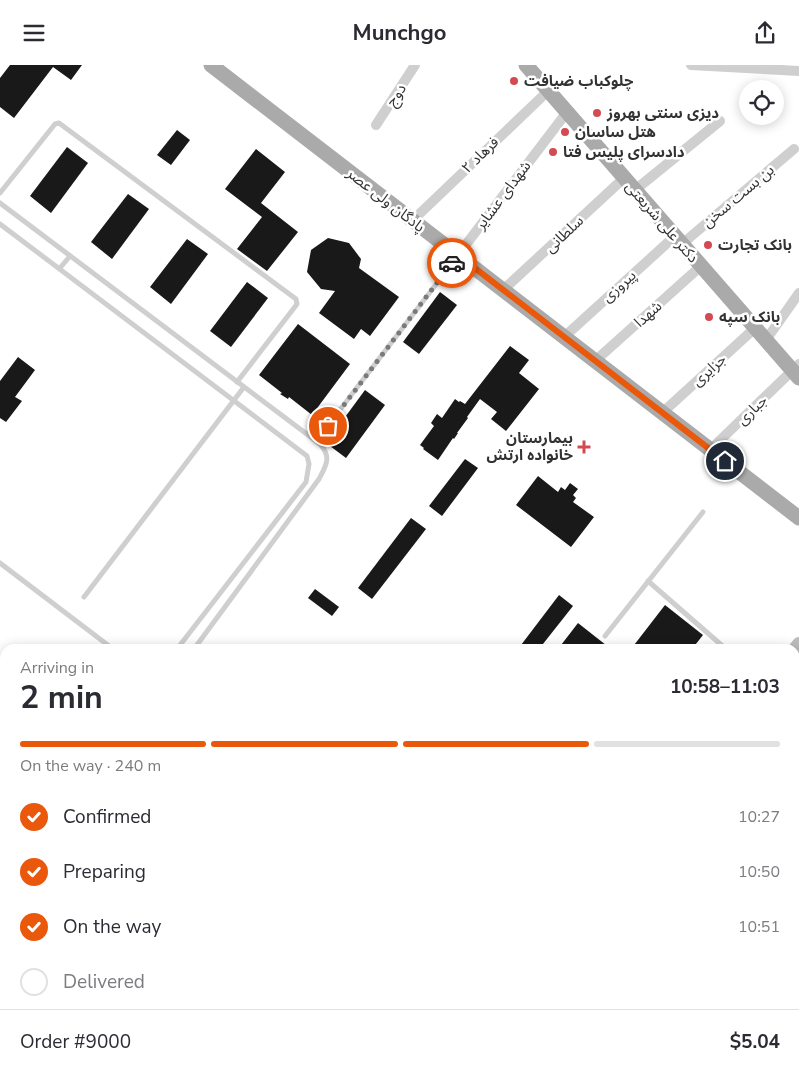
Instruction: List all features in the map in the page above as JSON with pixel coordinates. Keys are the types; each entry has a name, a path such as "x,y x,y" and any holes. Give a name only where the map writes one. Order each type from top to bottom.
{"main road":[{"name":"پادگان ولی عصر","path":"211,65 799,518"},
{"name":"دکتر علی شریعتی","path":"526,65 755,328 797,371"}],"street":[{"name":"دوج","path":"376,125 415,65"},
{"path":"691,65 772,67 799,71"},
{"name":"فرهاد ۲","path":"413,220 548,91"},
{"name":"شهدای عشایر","path":"458,255 567,112"},
{"path":"635,190 720,121"},
{"name":"بن بست سخن","path":"678,240 794,149"},
{"name":"سلطانی","path":"503,290 624,178"},
{"name":"پیروزی","path":"564,337 678,240"},
{"name":"شهدا","path":"595,361 702,266"},
{"path":"766,340 799,293"},
{"name":"جزایری","path":"662,413 755,328"},
{"name":"جباری","path":"710,450 797,371"}],"lane":[{"path":"0,193 55,124 59,123 296,299 297,304 294,309 237,381"},
{"path":"0,203 316,441 325,450 327,459 319,479 198,644"},
{"path":"0,223 308,456 309,464 306,482 181,644"},
{"path":"316,441 458,255"},
{"path":"60,269 70,256"},
{"path":"84,597 244,387"},
{"path":"605,636 703,512"},
{"path":"0,563 106,644"},
{"path":"648,581 718,644"}],"building":[{"path":"10,65 82,65 71,80 53,67 14,118 0,107 0,78"},
{"path":"177,130 190,140 171,165 157,155"},
{"path":"67,147 88,163 51,213 30,196"},
{"path":"256,149 285,172 261,203 298,232 267,271 237,249 262,217 225,189"},
{"path":"128,194 149,209 112,259 91,242"},
{"path":"328,238 349,243 361,259 359,268 399,297 370,336 361,329 354,339 319,313 335,291 321,289 307,272 311,250"},
{"path":"187,239 208,254 171,304 150,287"},
{"path":"247,282 268,298 231,347 210,331"},
{"path":"440,292 457,305 419,354 403,342"},
{"path":"298,324 350,364 312,415 289,397 288,399 280,394 282,393 259,375"},
{"path":"510,346 529,360 519,373 539,389 506,431 491,419 497,412 480,399 438,460 420,445 434,426 431,423 437,414 442,418 455,399 465,404"},
{"path":"18,357 35,370 15,397 22,401 6,422 0,418 0,381"},
{"path":"365,390 385,405 346,458 326,443"},
{"path":"465,459 478,468 442,516 429,506"},
{"path":"538,476 558,492 561,487 565,490 570,483 578,489 573,495 576,498 573,502 594,517 571,547 516,505"},
{"path":"411,518 426,529 372,599 358,588"},
{"path":"315,589 339,607 332,616 308,598"},
{"path":"559,595 573,606 543,644 522,644"},
{"path":"665,605 703,635 696,644 635,644"},
{"path":"578,623 605,644 562,644"}],"way so far":[{"path":"328,426 452,263"}],"place":[{"name":"چلوکباب ضیافت","path":"514,81"},
{"name":"دیزی سنتی بهروز","path":"597,113"},
{"name":"هتل ساسان","path":"565,132"},
{"name":"دادسرای پلیس فتا","path":"553,152"},
{"name":"بانک تجارت","path":"708,245"},
{"name":"بانک سپه","path":"709,317"},
{"name":"بیمارستان خانواده ارتش","path":"584,447"}],"route":[{"path":"452,263 458,255 725,461"}]}
